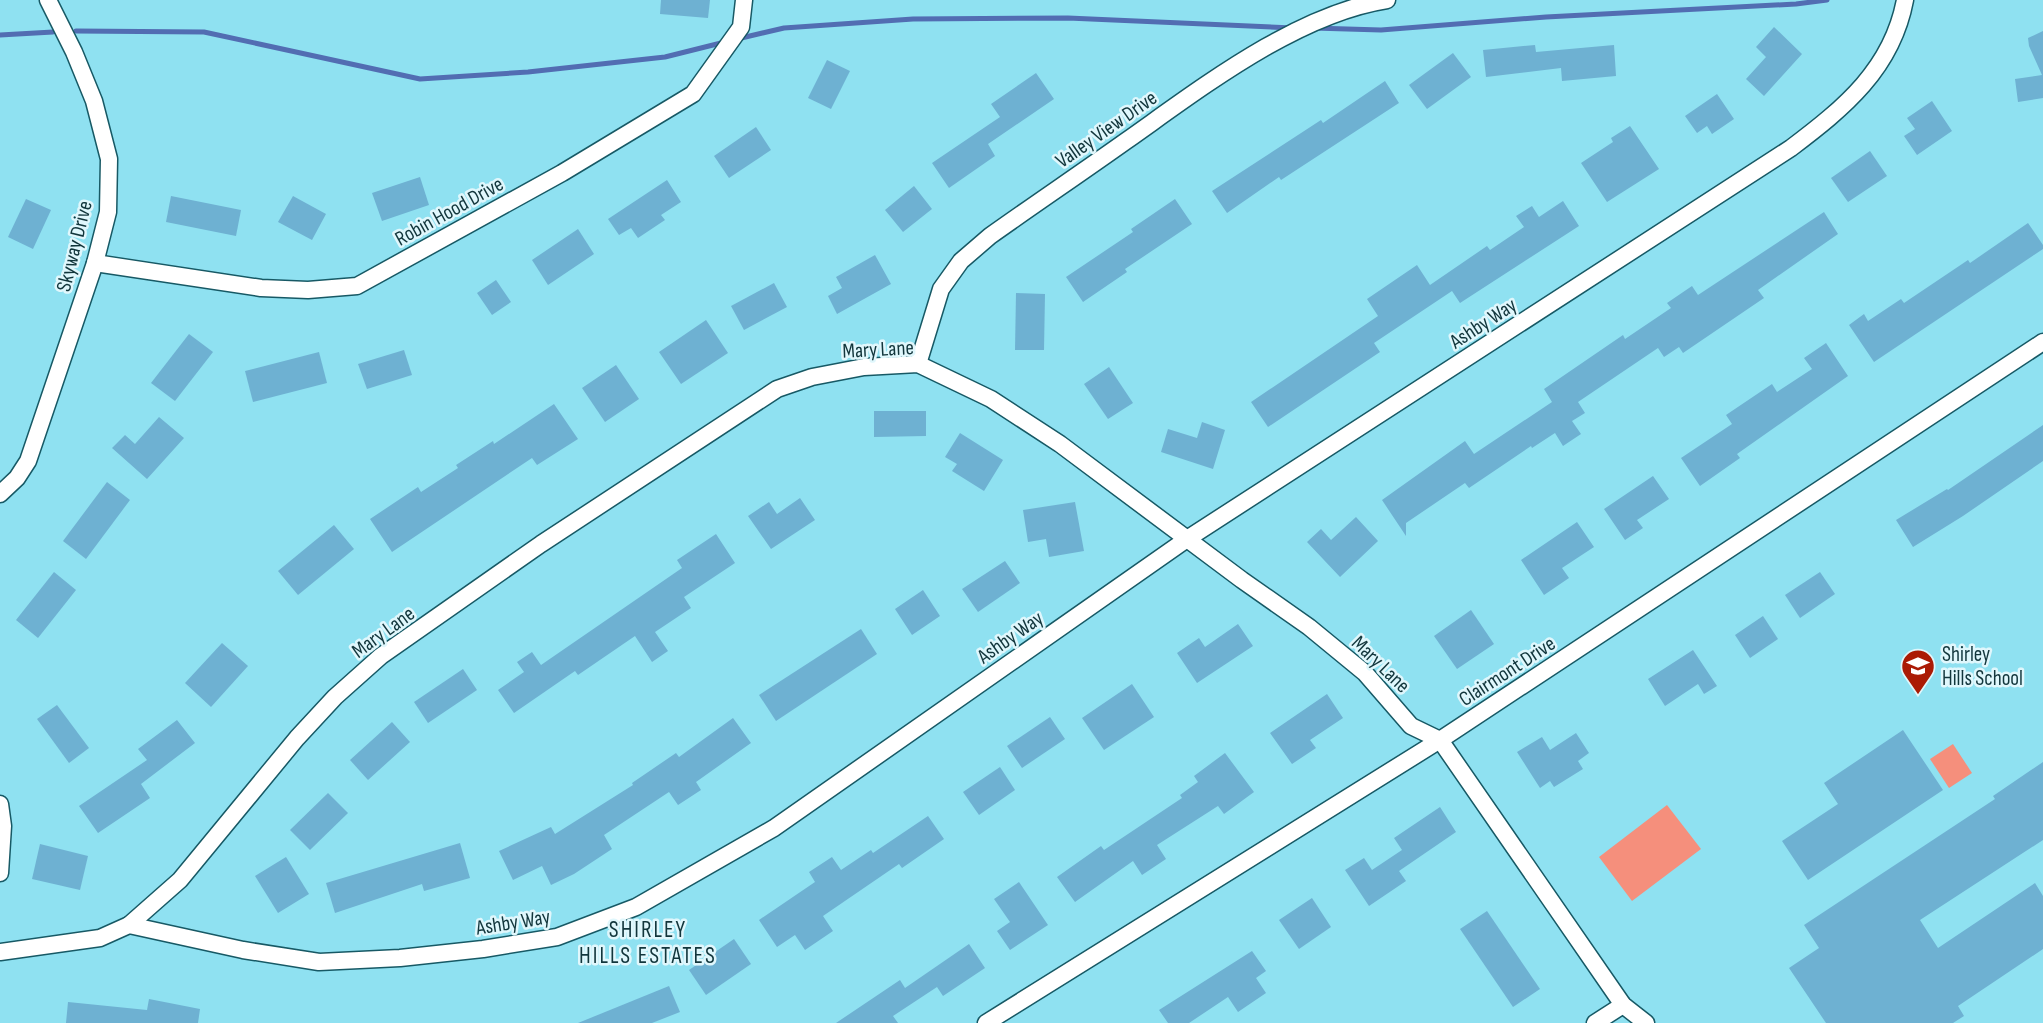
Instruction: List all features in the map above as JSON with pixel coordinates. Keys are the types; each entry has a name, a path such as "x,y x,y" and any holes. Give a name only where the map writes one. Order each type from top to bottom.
{"street":[{"name":"Skyway Drive","path":"0,494 17,478 28,461 95,263 108,212 109,159 94,101 74,52 48,0"},
{"name":"Robin Hood Drive","path":"95,263 261,288 308,290 356,286 562,173 693,94 740,27 744,0"},
{"name":"Valley View Drive","path":"918,365 941,289 961,261 990,236 1190,96 1264,48 1363,4 1387,0"},
{"name":"Ashby Way","path":"129,925 243,950 319,962 400,958 557,937 636,906 774,828 1187,539 1791,148 1835,115 1867,81 1891,47 1902,20 1905,0"},
{"name":"Clairmont Drive","path":"986,1023 1440,740 2043,342"},
{"name":"Mary Lane","path":"129,925 180,880 297,738 335,696 381,656 541,544 777,389 811,377 863,367 918,365 992,399 1060,444 1309,627 1365,673 1411,726 1440,740 1623,1005 1646,1023"},
{"path":"0,804 3,826 0,873"},
{"path":"0,952 100,938 129,925"},
{"path":"1595,1023 1623,1005"}],"shaded area":[{"path":"1953,744 1972,773 1949,788 1930,759"},
{"path":"1667,805 1701,849 1632,901 1599,857"}],"building":[{"path":"661,0 710,0 708,18 660,14"},
{"path":"1774,27 1802,54 1764,96 1746,79 1766,57 1756,47"},
{"path":"2043,31 2043,98 2018,102 2015,79 2042,75 2028,38"},
{"path":"1535,45 1536,52 1614,45 1616,76 1562,81 1561,68 1486,77 1483,50"},
{"path":"1453,53 1471,77 1427,109 1409,85"},
{"path":"827,60 850,71 831,109 808,98"},
{"path":"1036,73 1054,99 988,144 995,156 949,188 932,163 1000,117 991,104"},
{"path":"1385,81 1399,103 1281,180 1279,177 1227,213 1212,191 1321,120 1323,123"},
{"path":"1717,94 1734,119 1712,134 1707,126 1697,133 1685,116"},
{"path":"1932,101 1952,131 1917,155 1904,136 1915,129 1907,118"},
{"path":"1630,126 1659,169 1607,202 1581,163 1613,142 1611,138"},
{"path":"756,127 771,150 729,178 714,156"},
{"path":"1870,151 1887,176 1848,202 1831,178"},
{"path":"420,177 429,205 382,221 372,193"},
{"path":"667,180 681,202 661,215 665,220 638,238 631,228 619,235 608,219"},
{"path":"914,186 932,209 903,232 885,210"},
{"path":"171,196 241,210 236,236 166,222"},
{"path":"293,196 326,214 312,240 278,222"},
{"path":"26,199 51,210 33,249 8,237"},
{"path":"1175,199 1192,224 1125,269 1127,272 1083,302 1066,277 1133,232 1131,229"},
{"path":"1563,201 1579,226 1460,303 1452,291 1374,343 1380,352 1268,427 1251,402 1378,316 1367,299 1417,265 1430,285 1487,246 1490,250 1524,227 1516,216 1532,206 1539,217"},
{"path":"1824,212 1838,234 1758,290 1764,298 1683,353 1679,347 1664,357 1658,348 1578,402 1585,413 1572,421 1581,434 1563,446 1555,433 1469,488 1465,483 1406,523 1406,536 1382,500 1465,441 1474,454 1552,402 1544,389 1623,335 1625,339 1671,308 1667,303 1692,286 1698,295"},
{"path":"2028,223 2043,249 1874,362 1849,325 1864,314 1868,321 1901,299 1904,303 1968,260 1970,263"},
{"path":"578,229 594,254 548,285 532,260"},
{"path":"875,255 891,284 837,314 828,296 842,288 836,277"},
{"path":"496,280 511,302 492,315 477,293"},
{"path":"774,283 787,307 744,330 731,306"},
{"path":"1016,293 1045,294 1044,350 1015,350"},
{"path":"706,320 728,353 681,384 659,352"},
{"path":"189,334 213,352 175,401 151,383"},
{"path":"1826,343 1848,376 1737,454 1740,458 1700,486 1681,458 1732,424 1726,415 1772,384 1777,392 1812,369 1804,358"},
{"path":"404,350 412,375 367,389 358,364"},
{"path":"319,352 327,383 253,402 245,371"},
{"path":"616,365 639,399 605,422 582,388"},
{"path":"1109,367 1133,403 1108,419 1084,384"},
{"path":"554,404 578,439 537,465 532,458 392,552 370,519 418,487 421,492 458,468 456,465 493,441 494,444"},
{"path":"874,411 926,411 926,436 874,437"},
{"path":"159,417 184,438 147,479 112,448 125,435 135,444"},
{"path":"1202,422 1225,430 1213,469 1161,452 1168,429 1197,438"},
{"path":"2043,425 2043,461 1913,547 1896,520 1948,490"},
{"path":"960,433 1003,460 984,491 952,471 957,464 945,457"},
{"path":"1653,476 1669,499 1637,520 1643,528 1625,540 1604,509"},
{"path":"107,482 130,500 86,559 63,541"},
{"path":"800,498 815,520 771,549 748,516 769,502 777,514"},
{"path":"1075,502 1084,551 1049,557 1046,539 1028,542 1023,510"},
{"path":"1356,517 1378,541 1340,577 1307,542 1321,529 1331,540"},
{"path":"1577,522 1594,547 1562,568 1569,578 1544,595 1521,560"},
{"path":"334,525 354,549 298,595 278,571"},
{"path":"716,534 735,563 684,597 691,608 655,632 668,651 652,662 635,636 578,675 575,671 514,713 498,690 524,672 517,662 532,652 541,665 682,568 677,560"},
{"path":"1005,561 1020,583 978,612 962,589"},
{"path":"54,572 76,590 38,638 16,620"},
{"path":"1820,572 1835,594 1800,618 1785,595"},
{"path":"923,590 940,616 912,635 895,609"},
{"path":"1471,610 1494,644 1457,669 1434,636"},
{"path":"1763,616 1778,639 1750,658 1735,635"},
{"path":"1238,624 1253,646 1197,683 1177,653 1199,638 1205,647"},
{"path":"861,629 877,654 776,721 759,695"},
{"path":"222,643 248,666 211,707 185,683"},
{"path":"1693,650 1717,686 1704,694 1698,684 1665,706 1648,679"},
{"path":"463,669 477,690 428,723 414,702"},
{"path":"1132,684 1154,717 1104,750 1082,718"},
{"path":"1327,694 1343,718 1310,740 1316,748 1292,764 1270,733"},
{"path":"57,705 89,748 69,763 37,719"},
{"path":"1050,717 1065,739 1022,768 1007,746"},
{"path":"733,718 751,743 696,782 701,790 678,805 669,792 604,835 612,849 574,874 551,885 542,866 513,880 499,851 551,827 555,834 633,785 632,783 676,753 679,757"},
{"path":"177,720 195,743 141,784 150,798 98,833 79,806 147,760 138,749"},
{"path":"392,722 410,742 368,780 350,760"},
{"path":"1903,730 1943,790 1808,880 1782,841 1838,804 1824,783"},
{"path":"1576,733 1589,753 1578,761 1583,769 1554,787 1550,781 1540,788 1517,752 1542,737 1550,750"},
{"path":"1225,753 1254,792 1224,814 1218,806 1157,845 1166,859 1142,875 1133,861 1075,902 1057,877 1101,846 1104,850 1182,798 1180,795 1198,782 1194,776"},
{"path":"2043,762 2043,840 1920,920 1938,948 2035,883 2043,896 2043,949 1958,1006 1964,1016 1953,1023 1826,1023 1789,968 1819,948 1804,925 1995,799 1993,796"},
{"path":"1000,767 1015,790 979,815 963,792"},
{"path":"328,793 348,813 310,850 290,830"},
{"path":"1440,807 1456,832 1399,871 1406,881 1369,906 1345,870 1364,858 1372,870 1402,850 1394,838"},
{"path":"928,816 944,839 902,868 899,864 823,916 833,931 805,950 795,935 777,947 759,920 815,882 809,872 832,857 841,870 871,850 873,853"},
{"path":"460,843 470,878 424,891 422,884 335,913 326,883"},
{"path":"40,844 88,856 80,890 32,879"},
{"path":"286,857 309,894 278,913 255,876"},
{"path":"1019,882 1048,925 1010,950 997,931 1010,922 994,899"},
{"path":"1312,898 1331,927 1299,949 1279,920"},
{"path":"1487,911 1540,989 1513,1007 1460,929"},
{"path":"734,939 751,964 706,995 689,970"},
{"path":"969,944 985,968 943,996 937,987 893,1016 898,1023 836,1023 900,980 905,988"},
{"path":"1252,951 1266,971 1256,978 1266,993 1238,1012 1228,997 1189,1023 1168,1023 1159,1010"},
{"path":"669,986 680,1012 652,1023 578,1023"},
{"path":"149,999 200,1009 198,1023 66,1023 68,1002 147,1010"}],"waterway":[{"path":"1313,28 1381,30 1827,0"},
{"path":"737,39 784,28 913,19 1068,18 1293,28"},
{"path":"76,31 204,32 420,79 528,72 665,57 725,42"},
{"path":"0,35 53,32"}],"place":[{"name":"Shirley Hills School","path":"1918,696"}],"district":[{"name":"SHIRLEY HILLS ESTATES","path":"648,942"}]}
